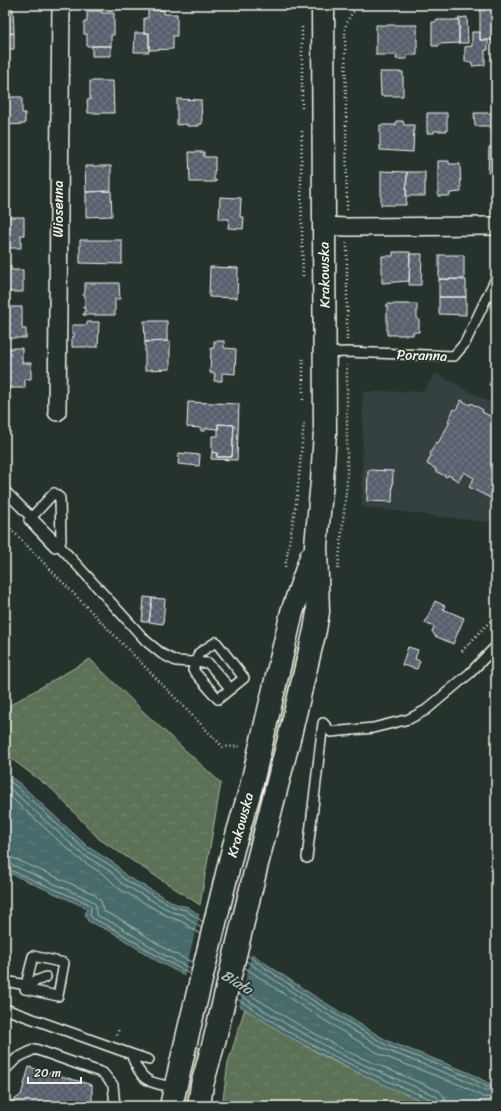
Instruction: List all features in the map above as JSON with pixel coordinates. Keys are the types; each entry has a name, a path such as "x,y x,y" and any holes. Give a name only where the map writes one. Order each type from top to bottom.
{"street":[{"name":"Wiosenna","path":"57,412 61,5"},
{"name":"Krakowska","path":"199,1106 202,1085 290,735 318,612 316,545 325,432 323,5"},
{"path":"324,226 496,226"},
{"name":"Krakowska","path":"173,1096 292,612 316,545"}],"lane":[{"name":"Poranna","path":"325,353 341,352 454,356 465,343 496,278"},
{"path":"5,491 58,544 146,641 162,654 176,661 208,663 230,688"},
{"path":"31,518 54,493 60,498 61,541 58,544"},
{"path":"216,642 244,678 218,700 194,670 196,662 199,654 216,642"},
{"path":"307,858 323,723 331,732 373,728 409,719 426,710 470,673 496,646"},
{"path":"33,956 64,964 58,996 25,989 26,986 33,956"},
{"path":"5,981 26,986 46,978"},
{"path":"5,1009 149,1060"},
{"path":"5,1070 17,1058 35,1049 103,1073 113,1085 115,1106"},
{"path":"131,1054 140,1074 158,1084 173,1096"}],"path":[{"path":"302,22 302,114"},
{"path":"302,129 301,181 303,280"},
{"path":"303,355 304,405"},
{"path":"285,568 297,497 304,419"},
{"path":"5,523 223,747 234,746"},
{"path":"462,652 496,615"},
{"path":"243,753 245,746"}],"shaded area":[{"path":"435,373 496,406 496,514 486,522 362,507 363,392 424,391"}],"green space":[{"path":"295,647 300,648 300,650 251,844 245,843"},
{"path":"90,659 146,714 221,783 200,905 99,839 53,790 5,754 5,708"},
{"path":"245,1008 318,1053 343,1066 436,1106 222,1106 228,1063"},
{"path":"194,1046 201,1048 189,1106 180,1106"}],"water":[{"name":"Biała","path":"5,773 19,783 88,847 115,864 126,876 176,904 188,907 256,957 311,994 388,1041 470,1073 488,1083 496,1083 496,1106 436,1106 391,1088 342,1065 286,1035 226,997 157,961 112,932 88,921 85,915 87,908 5,871"}],"pier":[{"path":"200,913 252,952 239,1007 184,977"}],"building":[{"path":"485,5 496,5 496,40 480,40 480,10 485,10"},
{"path":"5,9 13,9 14,33 5,34"},
{"path":"148,10 164,10 164,14 177,14 177,36 173,36 173,49 149,50 149,33 144,33 144,18 148,18"},
{"path":"87,11 114,13 114,35 111,35 111,46 87,46 87,34 84,34 84,22 87,22"},
{"path":"467,17 468,43 459,43 459,18"},
{"path":"436,20 459,20 459,43 439,44 439,46 432,46 432,22 436,22"},
{"path":"376,25 417,25 417,55 407,55 407,59 396,59 397,55 376,55"},
{"path":"472,32 480,32 480,40 488,40 488,50 485,50 485,65 472,66 472,62 465,62 465,47 472,46"},
{"path":"14,33 14,49 5,49 5,34"},
{"path":"135,33 149,33 149,52 134,52"},
{"path":"92,46 111,46 111,56 92,56"},
{"path":"380,72 403,72 403,96 381,96"},
{"path":"90,81 113,81 114,113 88,113 87,100 90,100"},
{"path":"5,93 8,93 8,97 22,97 22,113 25,113 25,124 5,125"},
{"path":"177,99 201,100 202,124 199,124 199,126 187,126 187,124 177,125"},
{"path":"427,113 447,113 447,131 434,131 434,133 427,133"},
{"path":"474,113 496,113 496,128 490,128 490,126 475,126"},
{"path":"396,121 403,121 404,125 414,125 413,152 380,150 380,125 396,125"},
{"path":"489,147 496,148 496,173 488,173"},
{"path":"189,152 204,152 204,157 215,157 214,180 216,180 216,182 190,182"},
{"path":"438,161 449,161 449,164 460,164 461,192 450,193 450,196 438,196"},
{"path":"85,166 111,166 111,191 86,192"},
{"path":"381,171 407,172 406,205 381,205"},
{"path":"407,172 425,172 425,196 406,196"},
{"path":"111,191 112,216 86,217 86,192"},
{"path":"220,197 241,198 240,217 244,217 243,229 228,228 229,219 219,219"},
{"path":"8,215 8,217 24,217 24,235 21,235 21,248 5,248 5,216"},
{"path":"80,240 122,240 122,264 80,263"},
{"path":"393,252 410,252 409,281 382,283 382,256 393,256"},
{"path":"410,254 422,254 421,285 409,285"},
{"path":"439,255 464,255 464,279 439,279"},
{"path":"5,266 11,266 11,270 23,270 23,292 8,292 8,290 5,290"},
{"path":"210,267 238,268 237,298 209,297"},
{"path":"439,279 466,280 466,297 439,297"},
{"path":"85,283 119,283 120,299 115,299 115,315 83,315 85,313 85,308 83,308 83,306 85,306 85,296 83,295 85,292"},
{"path":"439,297 466,297 466,315 439,314"},
{"path":"5,304 10,304 10,307 22,307 22,329 26,329 26,338 8,338 8,327 5,327"},
{"path":"387,304 417,304 419,332 413,332 413,335 387,335"},
{"path":"144,321 167,321 167,341 145,342"},
{"path":"87,322 99,322 98,347 72,347 72,337 74,337 74,333 72,333 72,325 87,325"},
{"path":"214,341 224,341 224,348 236,349 235,374 222,373 222,381 214,381 215,373 210,373 211,348 214,348"},
{"path":"145,342 170,342 170,369 145,370"},
{"path":"5,348 22,348 22,363 31,363 31,379 25,379 25,388 9,388 8,398 5,398"},
{"path":"496,373 496,389 489,385"},
{"path":"461,400 470,405 471,403 483,410 482,412 496,419 496,492 492,499 469,487 474,478 464,472 459,481 448,475 447,477 435,471 436,469 427,464 436,442 438,443 450,422 448,421 454,409 456,410"},
{"path":"188,402 239,404 237,460 211,459 212,452 217,453 217,457 232,457 234,425 218,424 218,429 206,428 205,431 201,431 201,428 187,427"},
{"path":"218,424 234,425 232,457 217,457 217,453 212,452 212,436 218,436"},
{"path":"179,453 200,455 199,466 178,464"},
{"path":"368,470 393,471 392,502 367,501"},
{"path":"144,597 152,598 149,622 142,622"},
{"path":"152,598 165,599 163,624 149,622"},
{"path":"435,601 445,606 443,609 464,618 453,644 435,636 432,631 434,627 425,623"},
{"path":"408,647 418,650 415,659 420,661 417,669 402,665"},
{"path":"29,1067 92,1085 92,1106 5,1106 5,1103 8,1104 21,1095"}]}
